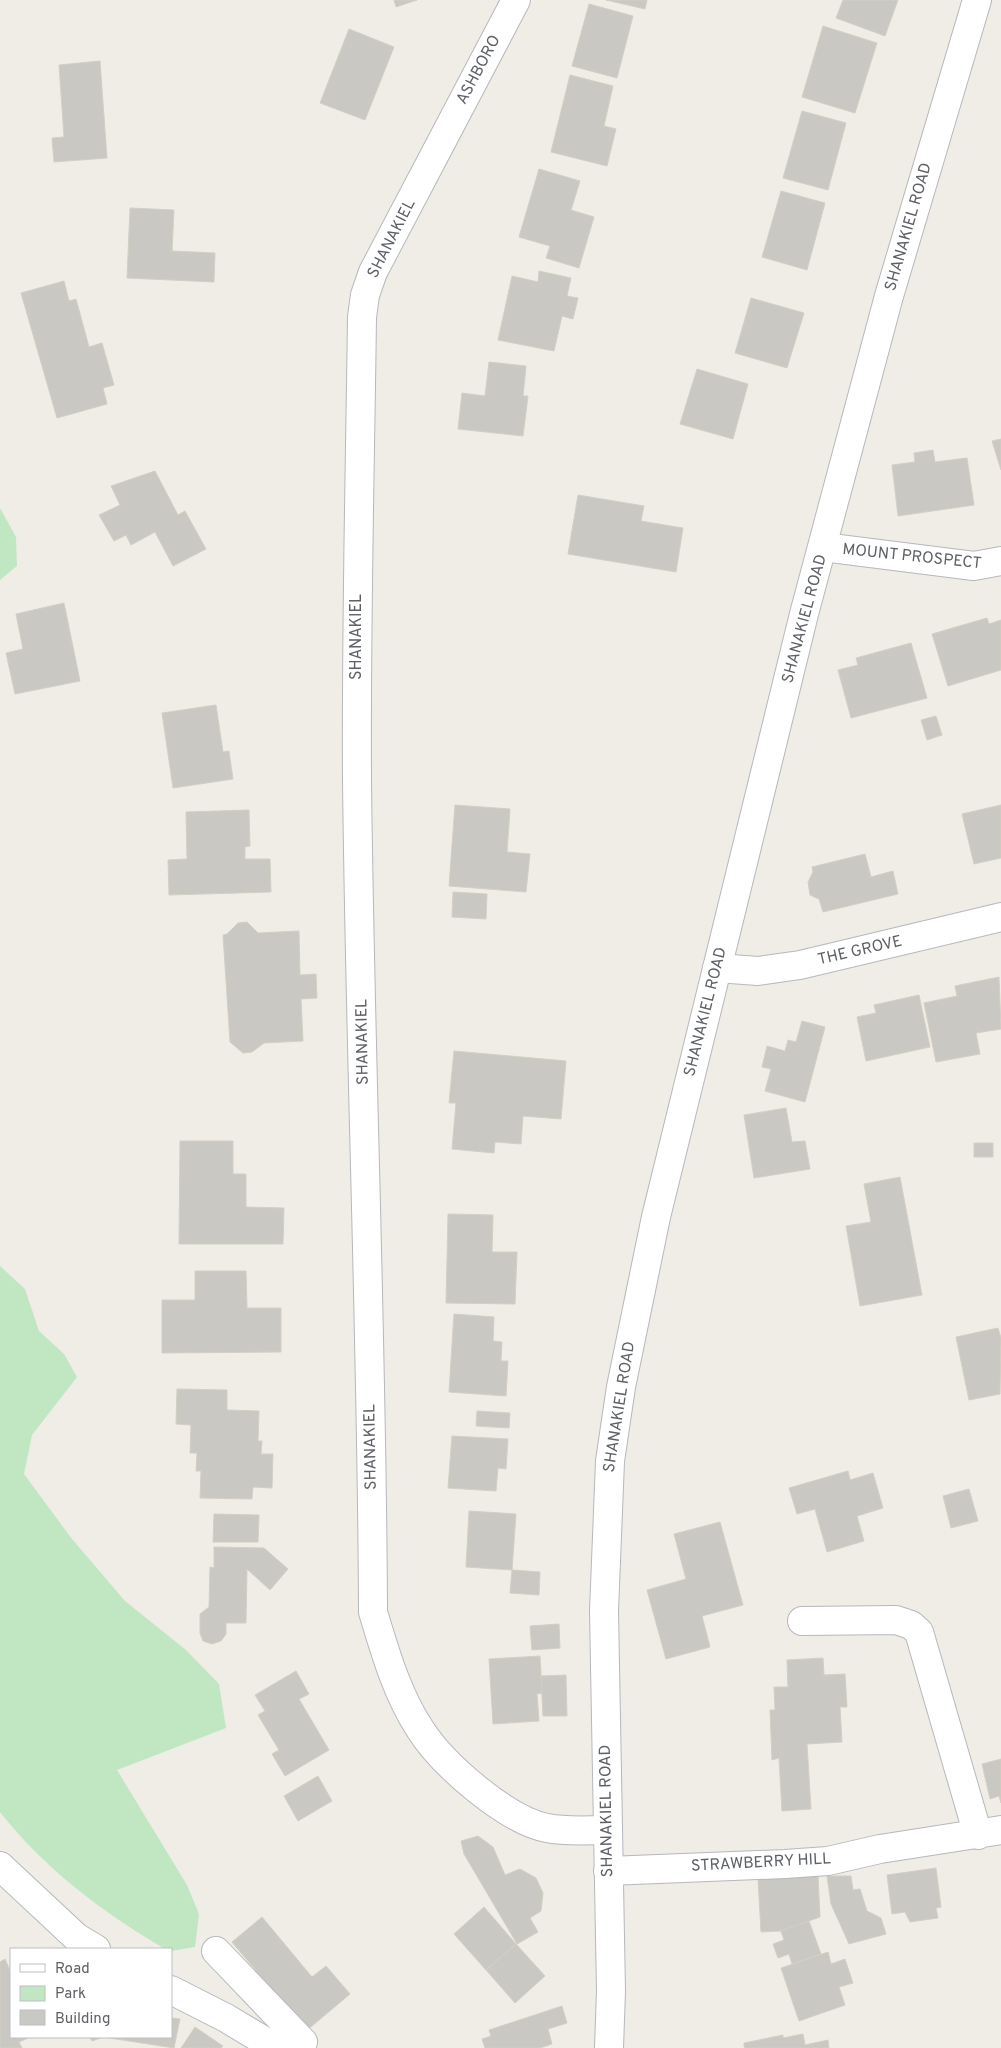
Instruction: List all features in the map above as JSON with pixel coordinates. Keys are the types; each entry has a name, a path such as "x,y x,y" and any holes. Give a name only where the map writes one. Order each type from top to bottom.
{"street":[{"name":"ASHBORO","path":"442,139 516,0"},
{"name":"SHANAKIEL ROAD","path":"609,2048 611,1991 604,1611 610,1461 621,1387 656,1217 804,614 889,296 977,0"},
{"name":"SHANAKIEL","path":"442,139 373,272 365,295 362,318 357,589 357,781 370,1312 373,1612 387,1658 420,1729 466,1779 505,1809 546,1828 608,1830"},
{"name":"MOUNT PROSPECT","path":"823,547 974,566 1001,561"},
{"name":"THE GROVE","path":"717,968 758,971 800,965 1001,917"},
{"path":"802,1621 896,1620 911,1625 919,1632 989,1833"},
{"name":"STRAWBERRY HILL","path":"608,1871 820,1861 880,1849 989,1833"},
{"path":"0,1866 76,1937 94,1948"},
{"path":"216,1951 303,2042 301,2048"},
{"path":"172,1991 226,2018 276,2048"}],"green space":[{"path":"0,508 16,537 17,566 0,580"},
{"path":"0,1266 25,1289 39,1331 64,1354 77,1377 32,1435 24,1474 72,1539 125,1601 186,1650 219,1684 226,1728 117,1770 187,1885 199,1914 195,1947 172,1951 172,1948 163,1948 119,1920 55,1871 17,1833 0,1812"}],"building":[{"path":"394,0 417,0 396,7"},
{"path":"606,0 647,0 645,9"},
{"path":"843,0 898,0 885,36 836,18"},
{"path":"589,4 633,16 617,78 572,66"},
{"path":"823,26 877,43 855,113 802,97"},
{"path":"349,29 394,47 365,120 320,103"},
{"path":"100,61 107,158 54,162 52,138 64,137 59,65"},
{"path":"570,75 613,86 604,126 616,129 607,166 551,152"},
{"path":"802,111 846,123 828,190 783,178"},
{"path":"539,169 580,181 571,210 594,217 579,268 546,258 550,246 519,237"},
{"path":"781,191 825,203 807,270 762,257"},
{"path":"130,208 174,210 172,251 215,253 214,282 127,278"},
{"path":"539,271 571,278 567,296 578,298 573,319 562,316 554,351 498,340 512,276 538,282"},
{"path":"64,281 69,301 76,299 89,347 102,343 114,385 103,388 107,404 57,418 21,293"},
{"path":"751,298 804,313 787,368 735,353"},
{"path":"489,362 526,366 523,396 528,396 523,436 458,429 462,393 485,396"},
{"path":"697,369 748,384 733,439 680,424"},
{"path":"1001,439 1001,470 992,441"},
{"path":"933,450 935,462 967,458 974,505 898,516 892,465 915,462 914,453"},
{"path":"155,471 178,515 185,511 206,549 173,566 155,532 131,545 126,535 114,541 99,515 120,505 111,486"},
{"path":"578,495 644,506 641,521 683,528 676,572 568,554"},
{"path":"64,603 80,681 15,694 6,653 23,649 16,614"},
{"path":"987,618 989,624 1001,620 1001,670 948,686 932,634"},
{"path":"911,643 927,698 851,718 838,670 858,665 856,658"},
{"path":"216,705 223,752 229,751 233,779 173,788 162,713"},
{"path":"936,716 942,735 927,740 921,720"},
{"path":"455,805 510,809 507,852 530,854 526,892 449,886"},
{"path":"1001,805 1001,858 974,864 962,814"},
{"path":"249,810 250,846 245,847 245,859 270,859 271,892 169,895 168,860 187,859 186,812"},
{"path":"865,854 871,877 893,871 898,894 823,912 819,899 810,895 808,882 813,872 812,867"},
{"path":"453,892 487,894 486,919 452,917"},
{"path":"247,922 258,933 299,931 300,975 316,974 317,998 301,999 303,1041 264,1043 252,1052 243,1053 230,1042 223,935 227,934 238,923"},
{"path":"999,977 1001,1029 976,1033 980,1054 936,1062 924,1003 957,996 955,986"},
{"path":"919,995 930,1047 866,1061 857,1017 876,1013 874,1005"},
{"path":"802,1021 825,1027 805,1102 765,1091 771,1069 762,1067 767,1046 785,1051 788,1040 796,1042"},
{"path":"454,1051 566,1061 561,1119 523,1116 521,1144 495,1142 494,1153 452,1149 456,1103 449,1103"},
{"path":"786,1108 792,1142 805,1141 810,1169 754,1178 744,1115"},
{"path":"180,1141 233,1141 233,1174 246,1174 246,1207 284,1208 283,1244 179,1244"},
{"path":"974,1143 993,1143 993,1157 974,1157"},
{"path":"900,1177 922,1295 860,1306 846,1226 871,1222 864,1184"},
{"path":"448,1214 493,1215 492,1252 517,1252 515,1304 446,1303"},
{"path":"195,1271 246,1271 247,1308 281,1308 281,1352 162,1353 162,1300 195,1300"},
{"path":"454,1314 494,1317 493,1341 502,1342 501,1361 508,1361 506,1396 449,1392"},
{"path":"998,1328 1001,1338 1000,1394 969,1400 956,1337"},
{"path":"177,1389 227,1390 227,1410 259,1411 258,1441 262,1441 261,1454 273,1454 272,1488 253,1487 252,1499 200,1498 201,1471 196,1471 197,1453 190,1453 191,1425 176,1424"},
{"path":"477,1411 510,1413 509,1428 476,1426"},
{"path":"452,1436 508,1439 506,1469 498,1468 496,1491 448,1488"},
{"path":"848,1471 850,1480 873,1473 883,1508 857,1516 864,1541 827,1552 815,1509 797,1514 789,1488"},
{"path":"969,1489 978,1521 951,1528 943,1496"},
{"path":"469,1511 516,1514 512,1570 466,1567"},
{"path":"214,1514 259,1515 258,1542 213,1542"},
{"path":"720,1522 743,1605 702,1616 710,1647 666,1659 647,1590 686,1579 674,1534"},
{"path":"214,1547 264,1548 288,1569 270,1590 247,1569 246,1623 226,1623 226,1634 221,1641 212,1644 203,1641 200,1633 200,1614 209,1607 210,1567 214,1568"},
{"path":"512,1570 540,1572 539,1595 510,1593"},
{"path":"559,1624 560,1648 532,1650 530,1626"},
{"path":"540,1656 542,1693 537,1694 539,1721 493,1724 489,1659"},
{"path":"823,1658 824,1675 845,1674 847,1707 840,1707 842,1742 807,1744 811,1809 782,1811 779,1758 772,1760 770,1710 775,1710 774,1687 788,1687 787,1660"},
{"path":"296,1671 309,1694 299,1699 329,1750 285,1776 272,1754 279,1750 258,1715 265,1711 255,1695"},
{"path":"566,1675 567,1716 543,1716 541,1676"},
{"path":"1001,1759 1001,1803 999,1796 990,1799 982,1764"},
{"path":"318,1776 332,1801 298,1821 284,1796"},
{"path":"478,1836 493,1847 505,1875 520,1869 536,1878 543,1893 541,1911 530,1918 538,1932 517,1944 464,1854 461,1841"},
{"path":"936,1868 941,1907 936,1908 938,1918 910,1922 905,1912 892,1914 887,1875"},
{"path":"818,1876 820,1917 781,1931 761,1932 758,1879"},
{"path":"827,1876 851,1876 853,1890 860,1889 867,1911 881,1918 886,1934 849,1944 831,1904"},
{"path":"484,1907 516,1944 486,1970 454,1934"},
{"path":"262,1917 312,1977 326,1966 350,1994 306,2031 232,1942"},
{"path":"809,1921 821,1954 792,1964 789,1954 778,1958 773,1944 784,1940 781,1931"},
{"path":"516,1944 545,1976 515,2003 486,1970"},
{"path":"828,1952 831,1964 845,1959 853,1983 839,1987 845,2005 799,2021 781,1968"},
{"path":"5,1959 10,1971 10,2038 28,2038 19,2042 22,2048 0,2048 0,1962"},
{"path":"562,2006 567,2023 548,2029 552,2044 540,2048 485,2048 482,2039 491,2036 489,2030"},
{"path":"172,2018 180,2019 174,2048 109,2038 172,2038"},
{"path":"195,2027 223,2046 221,2048 181,2048"},
{"path":"803,2034 805,2045 828,2040 829,2048 745,2048 744,2046 744,2043 783,2035 783,2038"}]}
